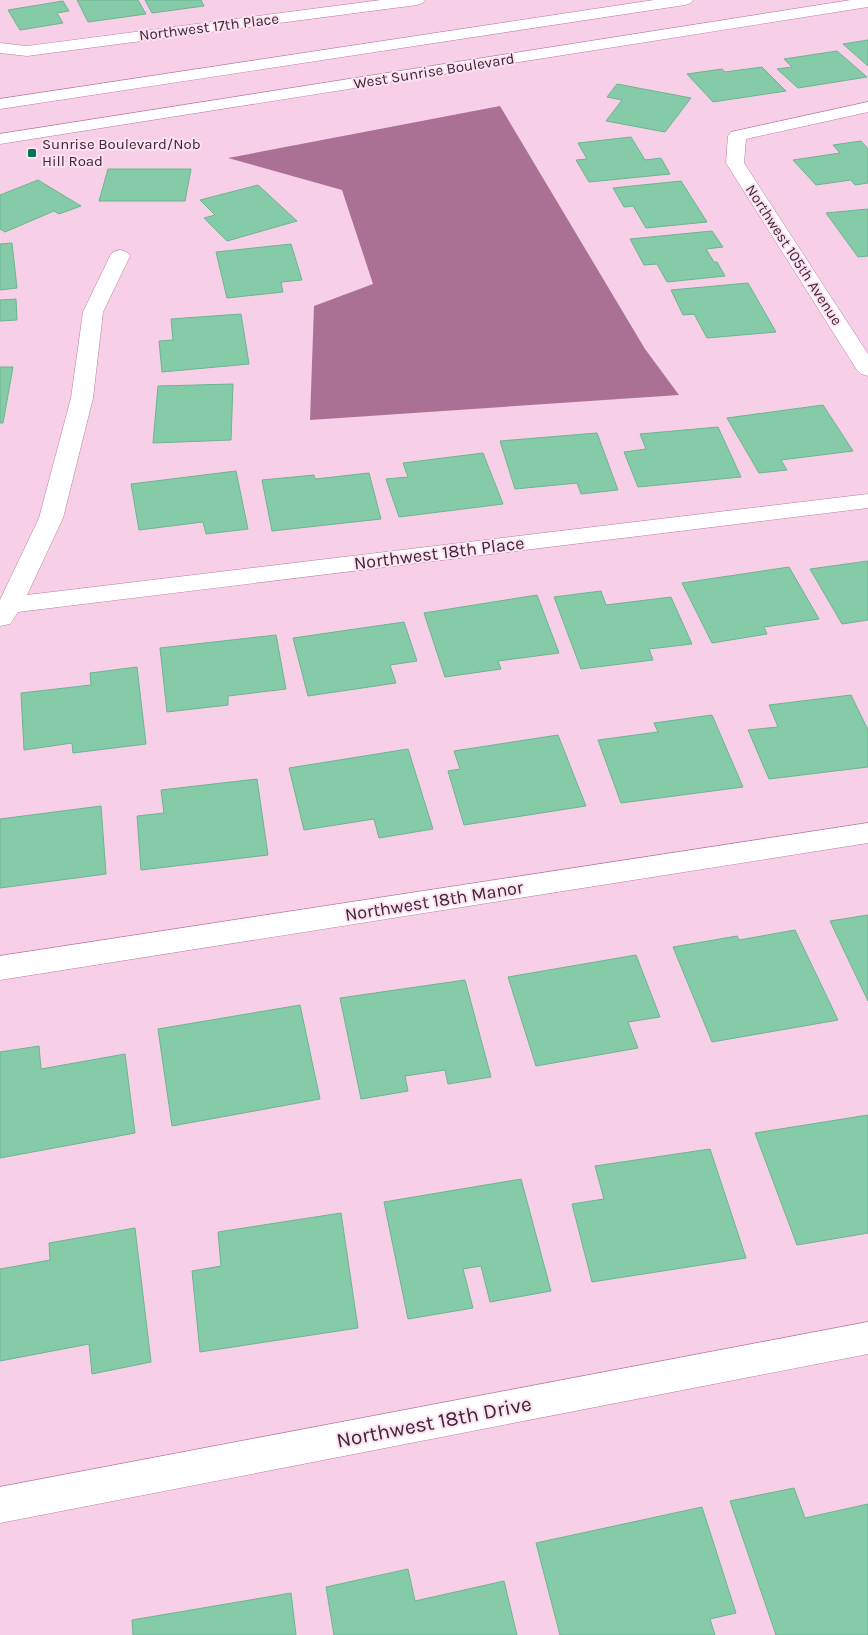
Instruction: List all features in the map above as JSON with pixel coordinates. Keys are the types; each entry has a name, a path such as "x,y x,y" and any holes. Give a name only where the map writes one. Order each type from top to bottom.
{"main road":[{"name":"Northwest 17th Place","path":"0,48 27,51 418,0"},
{"name":"West Sunrise Boulevard","path":"0,104 685,0"},
{"name":"West Sunrise Boulevard","path":"0,139 868,2"},
{"name":"Northwest 105th Avenue","path":"868,107 737,136 734,163 868,370"},
{"path":"5,612 51,518 82,398 93,312 120,256"},
{"name":"Northwest 18th Place","path":"5,612 868,500"},
{"name":"Northwest 18th Manor","path":"0,968 868,833"},
{"name":"Northwest 18th Drive","path":"0,1505 868,1338"}],"shaded area":[{"path":"500,106 645,349 679,395 310,420 314,306 373,284 342,190 228,158"}],"building":[{"path":"77,0 138,0 146,14 88,22"},
{"path":"145,0 201,0 204,6 152,13"},
{"path":"63,1 69,11 57,13 63,23 20,30 8,10"},
{"path":"868,40 868,66 843,44"},
{"path":"837,51 867,77 798,88 777,69 792,67 784,59"},
{"path":"762,67 786,91 713,102 687,74 722,69 725,72"},
{"path":"617,84 691,98 665,132 606,121 622,100 607,97"},
{"path":"631,137 645,160 661,158 670,174 589,182 576,160 587,159 578,143"},
{"path":"861,141 868,149 868,183 855,185 851,180 816,185 793,160 840,153 833,145"},
{"path":"108,169 191,169 185,201 99,201"},
{"path":"38,180 81,206 59,214 54,211 5,232 0,229 0,195"},
{"path":"681,181 707,222 646,228 633,206 624,207 613,188"},
{"path":"258,185 297,221 227,241 204,218 215,215 200,200"},
{"path":"868,209 868,256 858,257 826,213"},
{"path":"712,231 723,247 706,249 714,262 717,262 725,276 667,282 657,264 644,265 630,239"},
{"path":"12,243 17,288 0,290 0,244"},
{"path":"291,244 302,280 281,282 283,292 227,298 216,252"},
{"path":"748,283 776,332 707,338 694,314 683,315 671,290"},
{"path":"16,299 17,320 0,321 0,300"},
{"path":"241,314 249,364 162,372 159,341 173,340 171,319"},
{"path":"0,367 13,367 3,423 0,423"},
{"path":"233,384 231,440 153,443 158,386"},
{"path":"823,405 853,451 781,460 787,470 759,473 727,418"},
{"path":"718,427 741,477 638,487 624,452 646,449 640,434"},
{"path":"597,433 618,490 581,494 577,483 515,489 500,441"},
{"path":"483,453 503,504 399,517 386,479 408,477 403,463"},
{"path":"236,471 248,529 206,534 203,522 139,530 131,484"},
{"path":"369,473 381,519 272,531 262,480 314,475 315,479"},
{"path":"868,561 868,620 842,624 810,569"},
{"path":"789,567 819,619 764,627 767,634 712,643 682,583"},
{"path":"601,591 606,605 671,597 692,644 649,649 653,660 581,669 554,597"},
{"path":"537,595 559,653 498,661 501,669 445,677 424,613"},
{"path":"404,622 417,661 390,665 396,683 308,696 293,638"},
{"path":"276,635 286,689 228,696 228,705 167,712 160,648"},
{"path":"137,667 146,744 73,753 72,743 24,750 21,693 91,685 90,673"},
{"path":"851,695 868,730 868,767 769,779 748,730 778,727 769,705"},
{"path":"712,715 743,787 621,803 598,740 658,732 654,723"},
{"path":"558,735 586,806 464,825 448,771 460,769 454,751"},
{"path":"408,749 433,829 379,838 374,819 304,830 289,768"},
{"path":"257,779 268,855 141,870 137,816 164,813 161,790"},
{"path":"101,806 106,874 0,888 0,819"},
{"path":"868,915 868,1001 830,921"},
{"path":"795,930 838,1020 712,1042 673,947 737,936 739,940"},
{"path":"636,955 660,1017 628,1022 638,1048 536,1066 508,977"},
{"path":"465,980 491,1077 448,1084 445,1070 405,1076 408,1091 361,1099 340,998"},
{"path":"300,1005 320,1099 172,1126 158,1029"},
{"path":"39,1046 41,1069 125,1054 135,1133 0,1158 0,1052"},
{"path":"868,1115 868,1233 797,1245 755,1133"},
{"path":"710,1149 746,1258 592,1282 572,1204 604,1199 595,1166"},
{"path":"521,1179 551,1291 490,1302 481,1266 463,1269 473,1308 408,1319 384,1202"},
{"path":"341,1213 358,1328 200,1352 192,1271 221,1266 218,1232"},
{"path":"135,1228 151,1362 92,1374 89,1344 0,1361 0,1269 50,1260 49,1243"},
{"path":"794,1488 805,1518 868,1504 868,1635 776,1635 730,1501"},
{"path":"702,1507 736,1613 710,1619 715,1635 560,1635 536,1543"},
{"path":"408,1569 415,1601 504,1581 517,1635 334,1635 326,1587"},
{"path":"291,1593 296,1635 133,1635 132,1620"}],"place":[{"name":"Sunrise Boulevard/Nob Hill Road","path":"32,153"}]}
